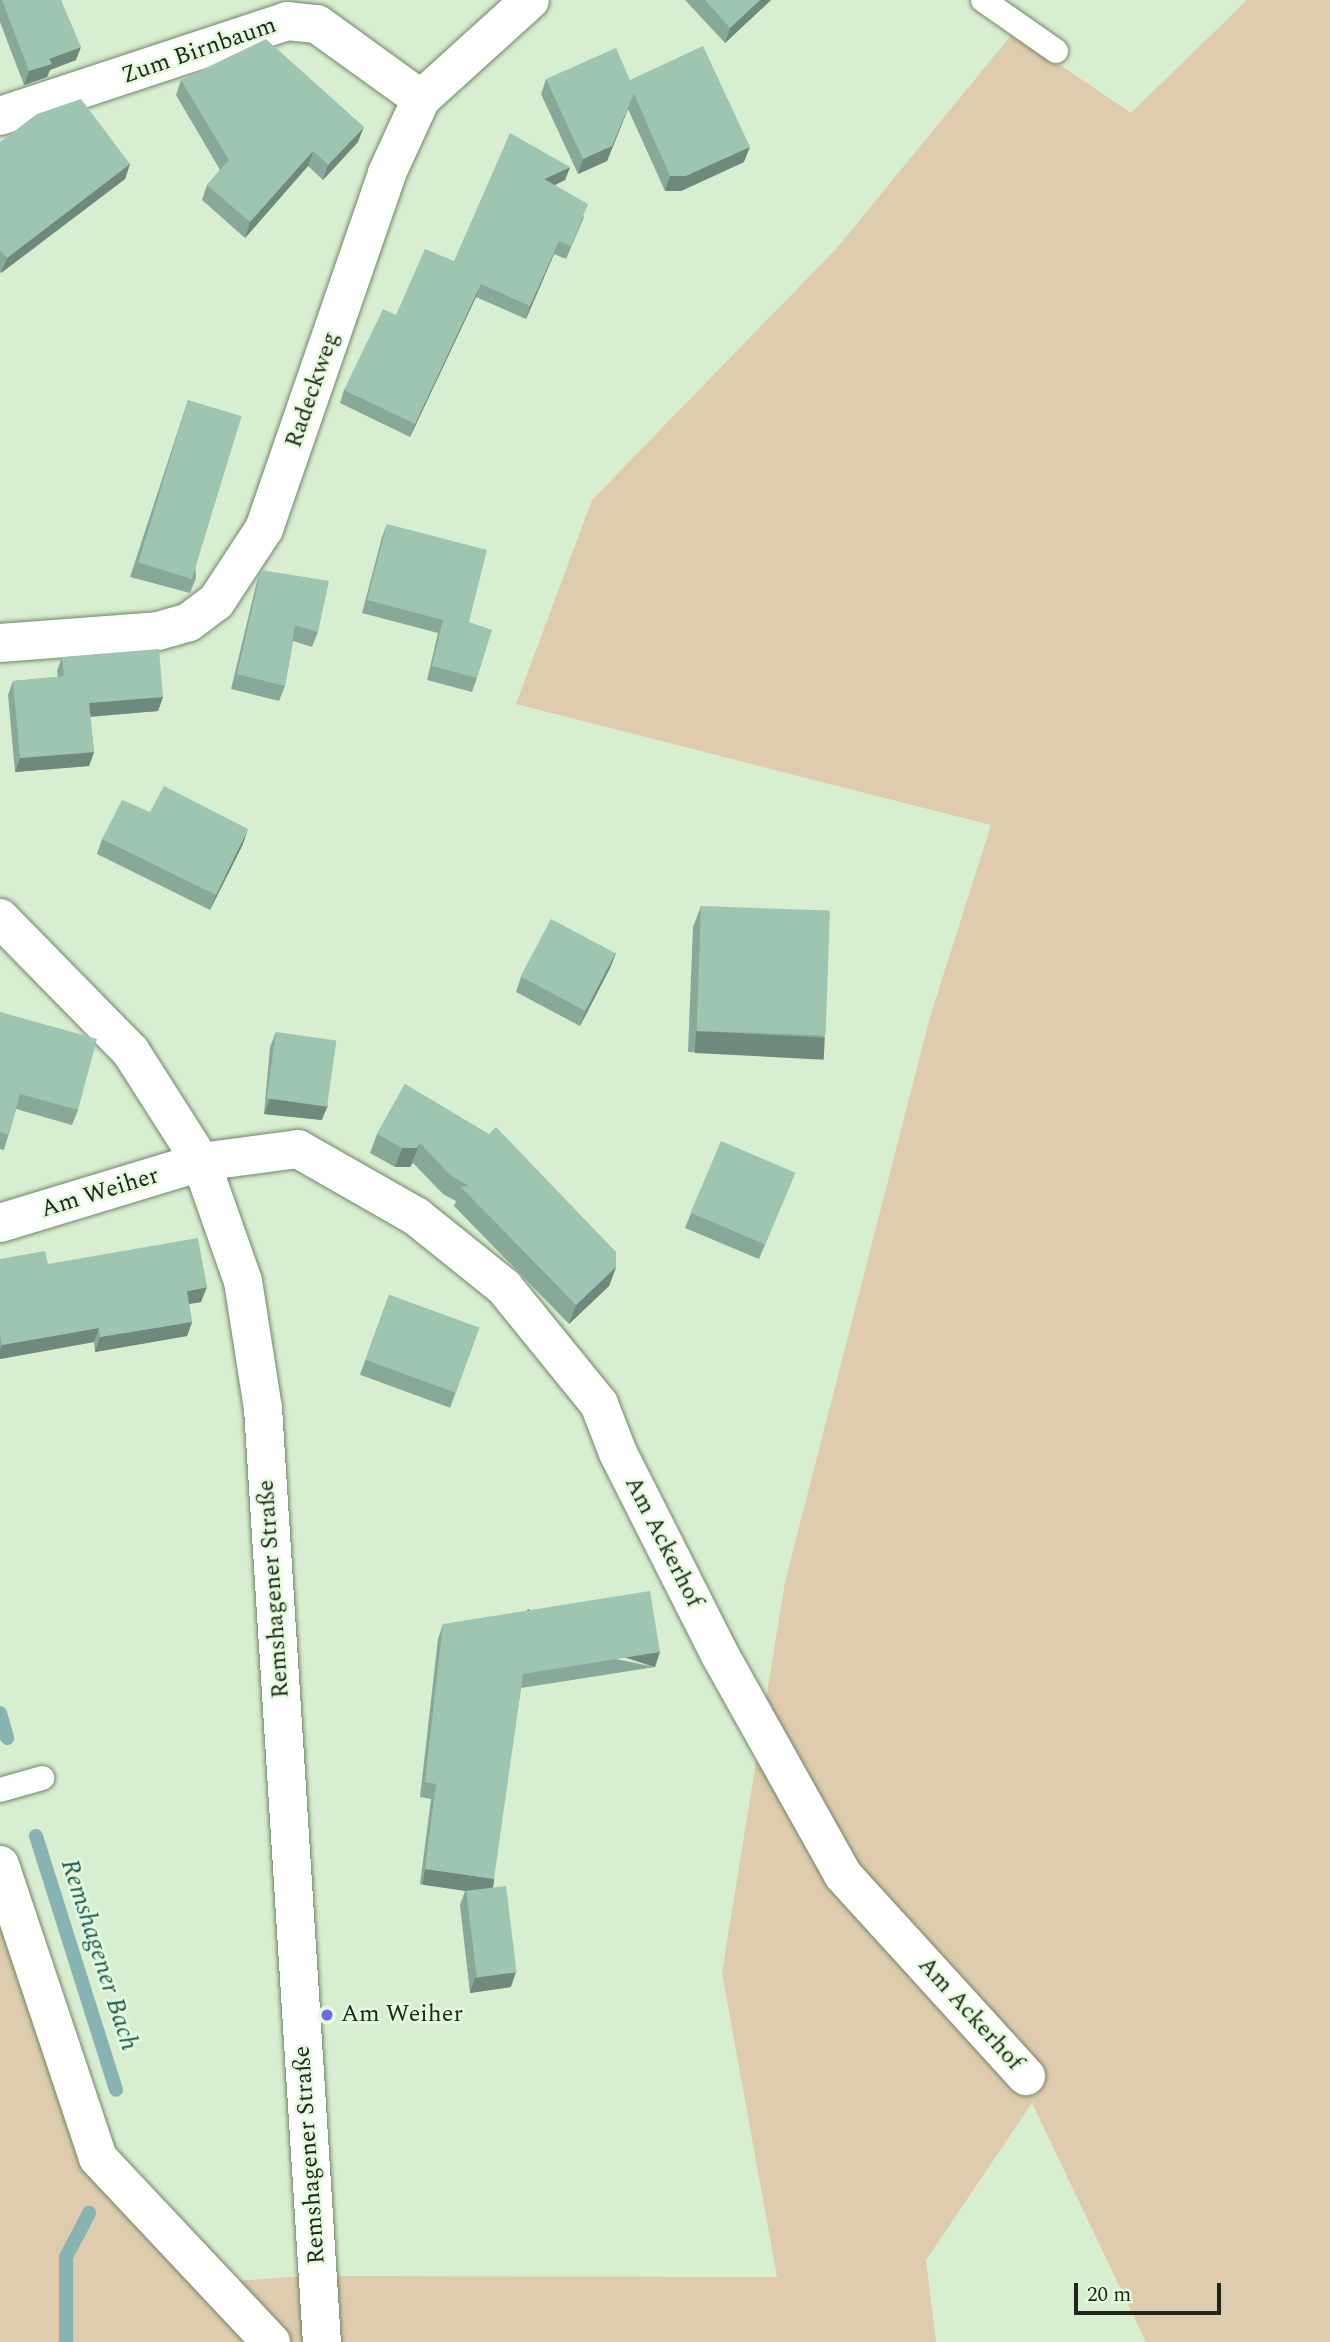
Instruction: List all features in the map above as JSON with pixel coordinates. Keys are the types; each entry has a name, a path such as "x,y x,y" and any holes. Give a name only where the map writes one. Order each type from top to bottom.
{"street":[{"name":"Radeckweg","path":"0,643 158,631 188,622 216,602 264,529 387,173 421,99 530,0"},
{"name":"Zum Birnbaum","path":"0,116 287,21 317,24 421,99"},
{"name":"Remshagener Straße","path":"0,918 131,1052 201,1162 243,1281 263,1408 322,2342"},
{"name":"Am Ackerhof","path":"201,1162 299,1149 417,1217 504,1287 599,1404 618,1453 719,1653 843,1875 1026,2076"},
{"name":"Am Weiher","path":"0,1223 201,1162"},
{"path":"0,1865 98,2158 271,2342"}],"lane":[{"path":"983,0 1056,51"},
{"path":"0,1790 42,1778"}],"shaded area":[{"path":"1247,0 1330,0 1330,2342 1146,2342 1032,2103 926,2260 936,2342 0,2342 0,1906 86,2160 197,2284 304,2276 777,2277 722,1973 785,1582 930,1017 991,825 516,704 592,500 836,249 1013,33 1131,113"}],"building":[{"path":"2,0 61,0 81,47 49,59 52,64 29,71"},
{"path":"705,0 760,0 730,28"},
{"path":"266,39 364,127 328,165 313,151 250,222 207,185 229,160 181,80"},
{"path":"703,46 750,147 686,176 670,176 634,94 612,146 583,159 546,79 616,48 630,80"},
{"path":"81,99 130,164 7,258 0,250 0,142 37,114"},
{"path":"510,133 570,167 544,179 588,204 571,246 559,241 530,306 481,284 415,424 344,390 383,309 396,315 425,249 454,261"},
{"path":"188,400 242,416 192,579 138,563"},
{"path":"387,524 487,550 469,622 492,630 477,678 432,666 443,620 367,600"},
{"path":"261,570 329,581 318,632 295,625 285,686 237,674"},
{"path":"159,649 163,697 89,703 94,752 20,758 13,681 64,676 62,657"},
{"path":"164,786 248,829 216,895 102,839 122,800 150,812"},
{"path":"701,906 830,911 826,1035 697,1031"},
{"path":"551,919 615,953 585,1011 520,976"},
{"path":"0,1012 97,1039 78,1110 20,1094 9,1135 0,1132"},
{"path":"276,1032 336,1040 327,1107 267,1098"},
{"path":"405,1084 489,1134 496,1127 616,1252 616,1267 576,1305 461,1187 469,1186 450,1175 420,1143 417,1148 402,1148 377,1134"},
{"path":"721,1141 796,1173 765,1244 691,1213"},
{"path":"198,1238 207,1287 187,1291 192,1322 100,1337 99,1328 2,1345 0,1259 45,1251 48,1264"},
{"path":"389,1295 479,1328 456,1393 365,1360"},
{"path":"650,1591 660,1652 523,1674 494,1879 425,1869 436,1784 425,1782 443,1624"},
{"path":"506,1886 517,1972 477,1977 466,1891"}],"waterway":[{"name":"Remshagener Bach","path":"0,1713 7,1738"},
{"name":"Remshagener Bach","path":"36,1836 116,2090"},
{"name":"Remshagener Bach","path":"66,2342 66,2257 89,2213"}],"place":[{"name":"Am Weiher","path":"327,2015"}]}
